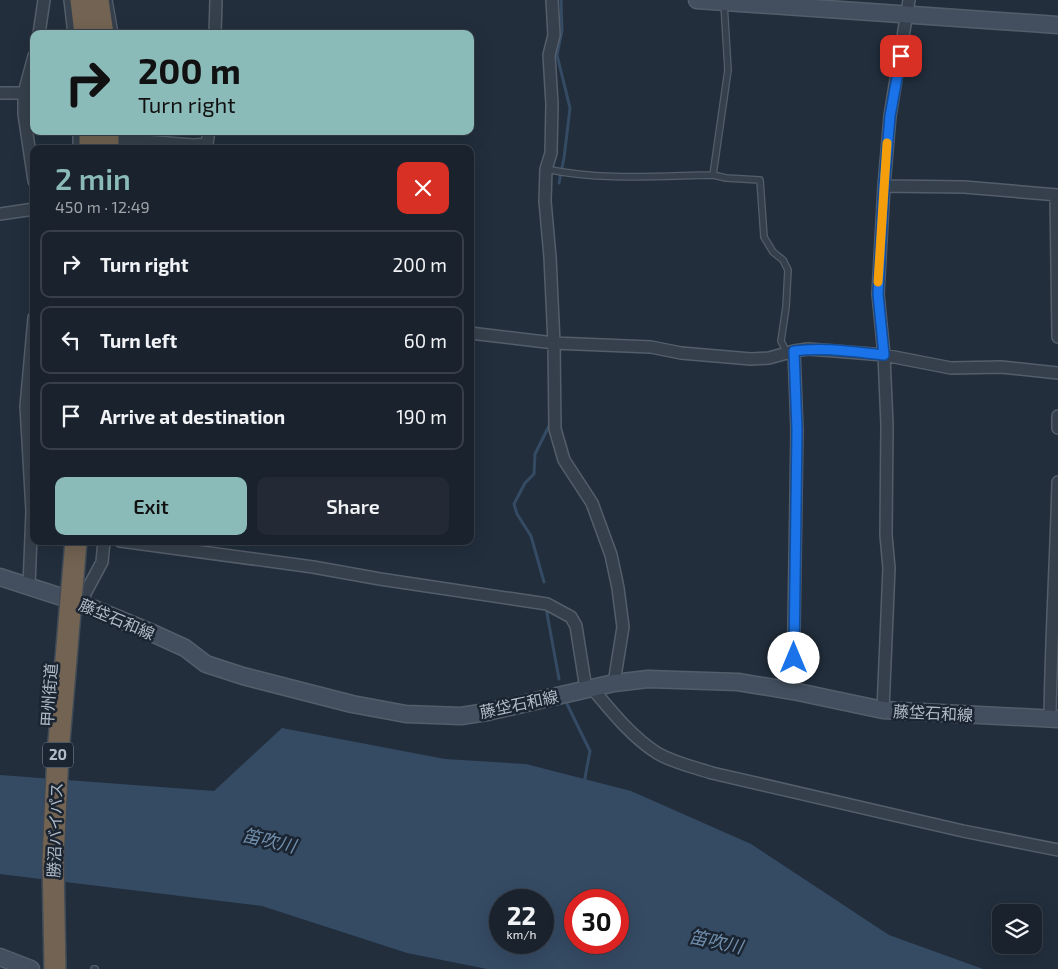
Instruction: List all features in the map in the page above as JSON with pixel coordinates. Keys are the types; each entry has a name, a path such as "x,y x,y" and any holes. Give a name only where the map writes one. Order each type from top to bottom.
{"highway":[{"path":"81,0 85,30"},
{"path":"98,0 102,30"},
{"name":"甲州街道","path":"30,968 61,545"},
{"name":"勝沼バイパス","path":"55,969 54,840 58,753 76,545"}],"main road":[{"path":"697,0 908,8 1058,25"},
{"name":"藤垈石和線","path":"0,577 80,603 185,648 206,664 243,676 352,704 406,714 462,716 514,707 588,689 648,679 738,682 794,691 883,710 1054,719"},
{"path":"0,958 30,968"}],"street":[{"path":"40,30 44,0"},
{"path":"70,0 74,30"},
{"path":"216,0 216,30"},
{"path":"552,0 554,35 549,55 552,104 551,170 545,201 554,343 555,429 564,460 592,504 611,555 623,627 614,684"},
{"path":"883,710 889,568 886,535 887,425 884,355 878,294 890,116 908,8"},
{"path":"30,71 24,93 24,114 30,154"},
{"path":"0,93 24,93"},
{"path":"114,140 193,145 207,144 208,135"},
{"path":"884,186 964,187 1057,195 1058,337"},
{"path":"0,214 30,210"},
{"path":"474,333 554,343 651,347 681,353 751,359 769,358 790,352 817,350 884,355 951,368 1001,368 1058,373"},
{"path":"790,352 797,430 794,691"},
{"path":"30,362 26,406 30,464"},
{"path":"1058,416 1058,428"},
{"path":"1054,719 1051,641 1057,547 1058,482"},
{"path":"29,586 31,545"},
{"path":"80,603 102,562 104,545"},
{"path":"149,545 547,604 572,617 576,626 588,689 633,735 658,753 712,773 963,831 1058,850"}],"lane":[{"path":"108,0 114,30"},
{"path":"713,175 728,70 724,1"},
{"path":"551,170 567,173 626,176 713,175 726,178 760,180 764,237 773,252 783,260 788,270 786,308 781,341 790,352"}],"water":[{"name":"笛吹川","path":"282,728 445,759 526,764 631,791 751,844 889,935 983,969 487,969 407,953 262,906 0,874 0,775 214,791"}],"waterway":[{"path":"559,183 570,108 557,55 562,31 561,0"},
{"path":"544,582 531,536 517,514 514,504 525,483 534,474 535,454 550,424"},
{"path":"546,608 559,679"},
{"path":"567,704 590,751 584,783"}],"slow traffic":[{"path":"878,282 887,143"}],"route":[{"path":"794,658 794,542 797,430 794,351 808,349 835,350 884,355 878,294 884,186 890,116 901,56"}]}
